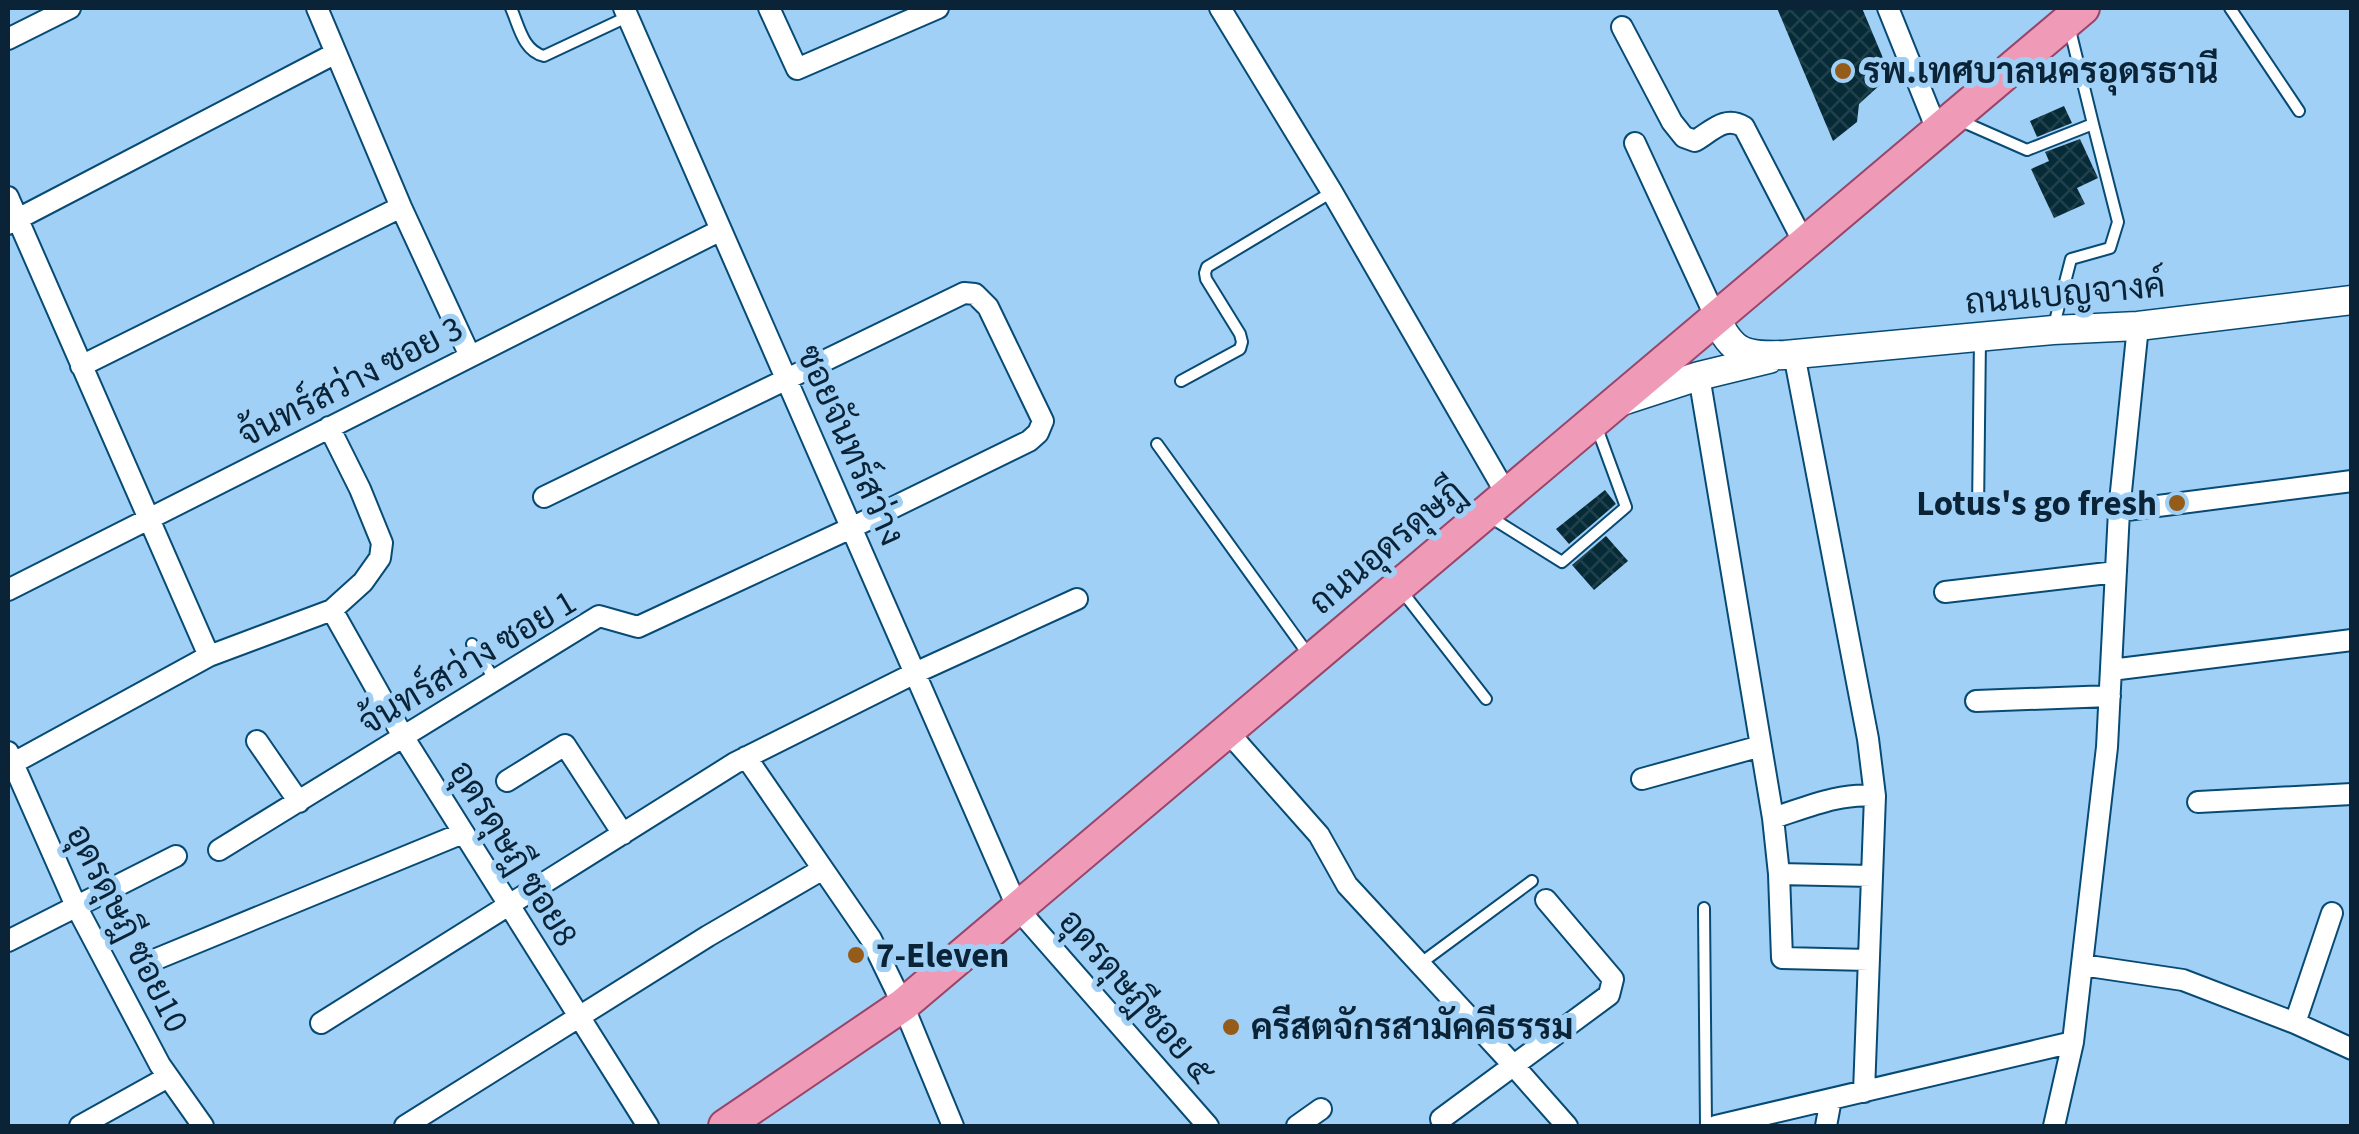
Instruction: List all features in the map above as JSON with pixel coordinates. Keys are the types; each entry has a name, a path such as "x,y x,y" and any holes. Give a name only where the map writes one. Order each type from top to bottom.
{"main road":[{"name":"ถนนอุดรดุษฎี","path":"726,1126 903,1005 2076,14"}],"street":[{"path":"8,39 70,8"},
{"path":"317,8 470,356"},
{"path":"769,8 797,69 938,8"},
{"path":"1220,8 1332,192 1496,504"},
{"path":"1888,8 1945,124"},
{"name":"ซอยจันทร์สว่าง","path":"626,12 1018,909"},
{"path":"1622,27 1684,137 1694,141 1727,121 1744,127 1804,243"},
{"path":"12,221 336,53"},
{"path":"1635,143 1716,318"},
{"path":"8,198 12,221 81,366 209,656"},
{"path":"81,366 402,207"},
{"name":"จ้นทร์สว่าง ซอย 3","path":"8,590 721,230"},
{"name":"จ้นทร์สว่าง ซอย 1","path":"220,850 598,616 638,628 1029,440 1038,433 1043,421 988,307 976,294 964,293 786,378"},
{"name":"ถนนเบญจางค์","path":"1716,318 1725,338 1757,356 2138,326 2352,300"},
{"path":"2054,1126 2073,1042 2107,746 2119,511 2138,326"},
{"path":"1789,355 1864,720 1875,796 1864,1092"},
{"name":"ถนนเบญจางค์","path":"1605,412 1699,376 1789,355"},
{"path":"1699,376 1774,818 1782,958 1869,960"},
{"path":"544,497 786,378"},
{"path":"9,760 209,656 332,610 372,572 382,543 330,427"},
{"path":"2119,511 2352,481"},
{"path":"1945,592 2116,572"},
{"path":"321,1023 746,757 1076,599"},
{"name":"อุดรดุษฎี ซอย8","path":"332,610 404,738 648,1126"},
{"path":"2111,670 2352,640"},
{"path":"1976,701 2110,696"},
{"path":"1228,732 1319,834 1347,885 1567,1126"},
{"path":"257,742 299,802"},
{"path":"507,781 565,745 623,834"},
{"path":"1642,779 1761,746"},
{"path":"746,757 871,939 953,1126"},
{"name":"อุดรดุษฎี ซอย10","path":"9,760 76,906 168,1077 203,1126"},
{"path":"1774,818 1837,799 1860,794 1875,796"},
{"path":"2198,802 2352,794"},
{"path":"154,960 464,832"},
{"path":"8,940 176,856"},
{"path":"404,1126 708,936 823,869"},
{"path":"1779,874 1872,876"},
{"path":"1441,1118 1609,995 1612,979 1546,900"},
{"name":"อุดรดุษฎีซอย ๕","path":"1018,909 1208,1126"},
{"path":"2295,1023 2332,913"},
{"path":"2082,965 2183,980 2352,1049"},
{"path":"1716,1126 2073,1042"},
{"path":"80,1126 168,1077"},
{"path":"1826,1126 1831,1100"},
{"path":"1297,1126 1321,1109"}],"lane":[{"path":"511,8 528,48 544,56 626,12"},
{"path":"2230,8 2299,110"},
{"path":"2053,330 2071,259 2110,248 2118,222 2093,124 2076,14"},
{"path":"1945,124 2027,150 2093,124"},
{"path":"1181,381 1240,349 1242,342 1206,279 1207,267 1332,192"},
{"path":"1978,512 1980,338"},
{"path":"1496,504 1562,562 1626,507 1605,412"},
{"path":"1157,444 1312,660"},
{"path":"1398,587 1486,699"},
{"path":"472,644 496,680"},
{"path":"1420,964 1532,881"},
{"path":"1704,908 1706,1126"}],"building":[{"name":"รพ.เทศบาลนครอุดรธานี","path":"1777,8 1862,8 1883,58 1881,84 1859,104 1857,122 1833,141"},
{"path":"2064,106 2072,123 2037,137 2030,121"},
{"path":"2080,139 2098,178 2077,188 2085,204 2054,218 2031,169 2049,161 2045,152"},
{"path":"1605,490 1616,504 1569,544 1556,529"},
{"path":"1606,536 1628,561 1594,590 1572,565"}],"place":[{"name":"รพ.เทศบาลนครอุดรธานี","path":"1843,71"},
{"name":"Lotus's go fresh","path":"2177,503"},
{"name":"7-Eleven","path":"856,955"},
{"name":"ครีสตจักรสามัคคีธรรม","path":"1231,1027"}]}
